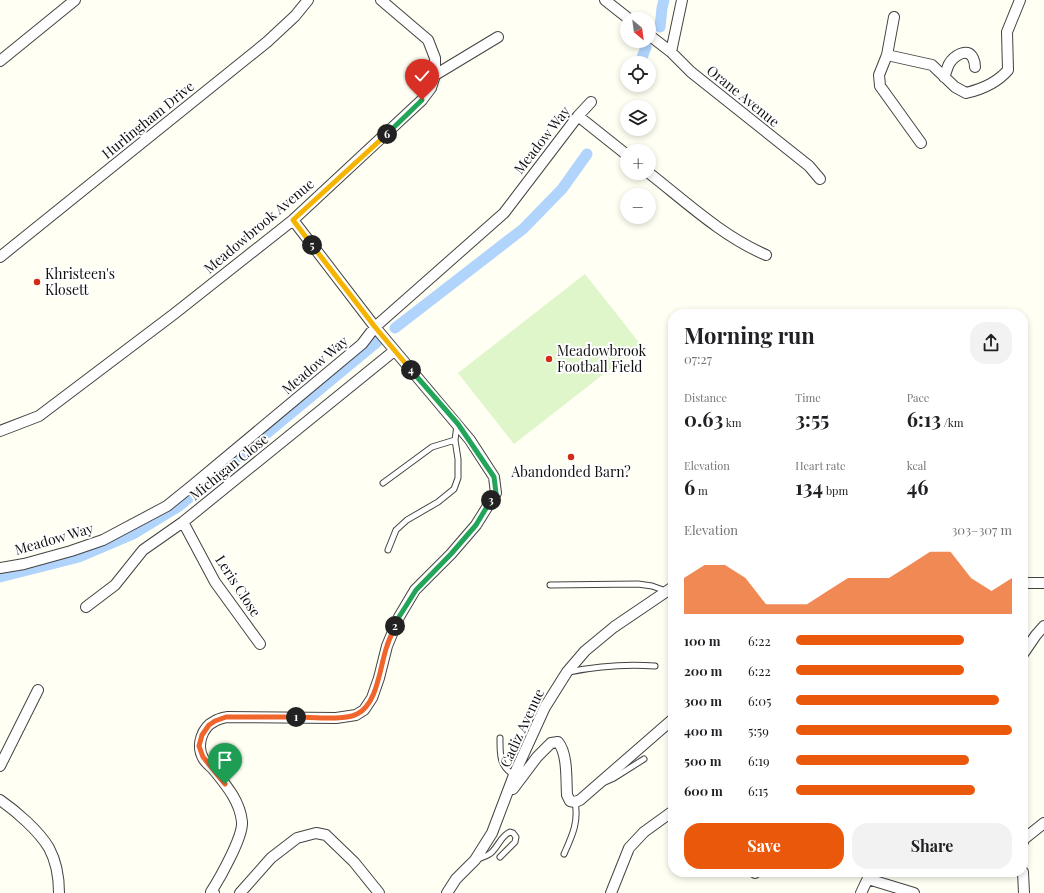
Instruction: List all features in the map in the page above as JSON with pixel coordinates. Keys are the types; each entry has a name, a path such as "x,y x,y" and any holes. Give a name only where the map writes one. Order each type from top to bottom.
{"street":[{"path":"0,61 75,0"},
{"name":"Hurlingham Drive","path":"0,257 267,42 295,16 308,0"},
{"name":"Meadowbrook Avenue","path":"0,431 39,416 174,314 293,220 422,100 431,88 435,75 435,58 428,40 381,0"},
{"path":"606,0 621,12"},
{"path":"671,52 682,0"},
{"path":"887,55 932,65 955,87 966,93 978,90 1001,78 1008,70 1007,32 1020,0"},
{"path":"894,18 887,55 879,75 880,86 921,143"},
{"path":"435,75 498,37"},
{"name":"Orane Avenue","path":"656,40 671,52 691,72 809,166 820,179"},
{"path":"944,77 950,63 958,54 965,52 970,54 973,58 975,67"},
{"name":"Meadow Way","path":"0,568 24,564 71,552 97,542 167,506 362,344 375,327 504,213 578,116 591,102"},
{"path":"578,116 620,149"},
{"path":"656,179 711,223 747,247 766,254"},
{"path":"211,893 237,842 242,824 239,805 225,784 203,757 199,746 202,735 209,725 226,717 336,718 356,715 364,710 372,698 387,646 403,610 416,590 451,554 476,525 496,493 494,477 458,424 394,351 293,220"},
{"name":"Michigan Close","path":"86,607 115,585 143,550 184,522 394,351"},
{"name":"Leris Close","path":"184,522 215,582 260,644"},
{"path":"1028,583 1044,583"},
{"name":"Cadiz Avenue","path":"447,893 456,879 475,860 492,833 508,795 514,775 545,706 566,672 585,651 614,627 668,590"},
{"path":"1028,647 1044,626"},
{"path":"0,766 38,690"},
{"path":"508,795 537,757 551,743 558,742 562,747 564,755 567,795 570,801 575,802 587,795 668,726"},
{"path":"0,800 36,832 49,848 56,867 59,893"},
{"path":"611,893 629,848 644,832 668,815"},
{"path":"1028,836 1044,823"},
{"path":"240,893 271,858 297,838 316,833 326,835 354,862 379,893"},
{"path":"861,893 869,877"},
{"path":"872,877 914,893"},
{"path":"1023,877 1024,893"}],"lane":[{"path":"388,550 396,530 407,520 438,502 454,489 458,478 458,459 455,440 458,424"},
{"path":"382,483 432,447 455,440"},
{"path":"550,585 638,584 668,589"},
{"path":"566,672 607,666 655,666"},
{"path":"500,738 500,755 503,765 507,771 514,775"},
{"path":"600,784 614,778 644,759"},
{"path":"564,854 572,837 576,821 577,813 575,802"},
{"path":"475,860 493,852 505,834 510,832 513,833 516,837 515,842 500,856"}],"green space":[{"name":"Meadowbrook Football Field","path":"585,274 641,345 514,444 458,373"}],"waterway":[{"path":"660,27 664,0"},
{"path":"643,56 646,48"},
{"path":"395,328 523,229 562,189 587,154"},
{"path":"0,577 79,557 133,534 179,506 377,342"}],"place":[{"name":"Khristeen's Klosett","path":"37,282"},
{"name":"Meadowbrook Football Field","path":"549,359"},
{"name":"Abandonded Barn?","path":"571,457"}],"route":[{"path":"225,784 203,757 199,746 202,735 209,725 226,717 236,716 336,718 356,715 364,710 372,698 387,646 399,617 416,590 451,554 476,525 496,493 494,477 470,440 458,424 394,351 293,220 422,100"}]}
